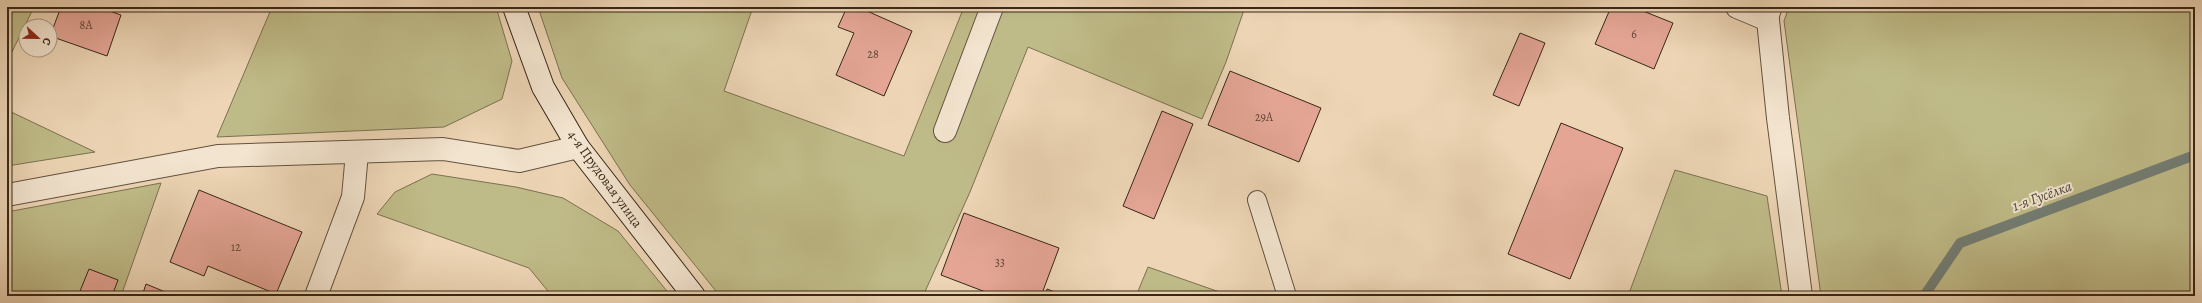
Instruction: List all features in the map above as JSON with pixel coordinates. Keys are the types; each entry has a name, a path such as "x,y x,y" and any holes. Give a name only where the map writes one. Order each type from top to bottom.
{"street":[{"name":"4-я Прудовая улица","path":"514,7 543,87 578,147 694,296"},
{"path":"945,131 992,7"},
{"path":"1737,7 1771,14 1778,118 1801,296"},
{"path":"7,195 218,156 443,149 519,161 578,147"},
{"path":"316,296 353,197 357,152"}],"lane":[{"path":"1257,200 1287,296"}],"shaded area":[{"path":"7,7 34,7 29,18 18,18 18,40 7,62"},
{"path":"272,7 496,7 512,61 502,99 444,127 217,137"},
{"path":"538,7 753,7 724,91 904,156 964,7 1245,7 1226,62 1202,119 1028,47 970,192 923,296 720,296 630,185 562,78"},
{"path":"1789,7 2195,7 2195,296 1821,296 1784,21"},
{"path":"7,110 95,152 7,166"},
{"path":"1675,170 1767,196 1782,296 1628,296"},
{"path":"432,174 516,187 563,198 618,231 671,296 552,296 529,268 377,214 395,192"},
{"path":"161,183 121,296 7,296 7,212"},
{"path":"1148,267 1231,296 1136,296"}],"building":[{"path":"61,7 98,7 121,15 107,56 58,39 57,18"},
{"path":"847,7 858,7 912,31 884,96 836,75 854,33 838,27"},
{"path":"1611,7 1633,7 1673,23 1654,69 1595,44"},
{"path":"1520,33 1545,43 1519,106 1493,95"},
{"path":"1230,71 1321,108 1299,162 1208,125"},
{"path":"1162,111 1193,124 1154,219 1123,206"},
{"path":"1561,123 1623,148 1570,279 1508,254"},
{"path":"199,190 302,232 276,294 208,266 204,276 170,262"},
{"path":"964,213 1059,248 1041,296 996,296 941,275"},
{"path":"89,269 118,280 112,296 78,296"},
{"path":"146,284 175,296 142,296"},
{"path":"1047,289 1065,296 1045,296"}],"waterway":[{"name":"1-я Гусёлка","path":"1924,296 1960,243 2195,155"}]}
